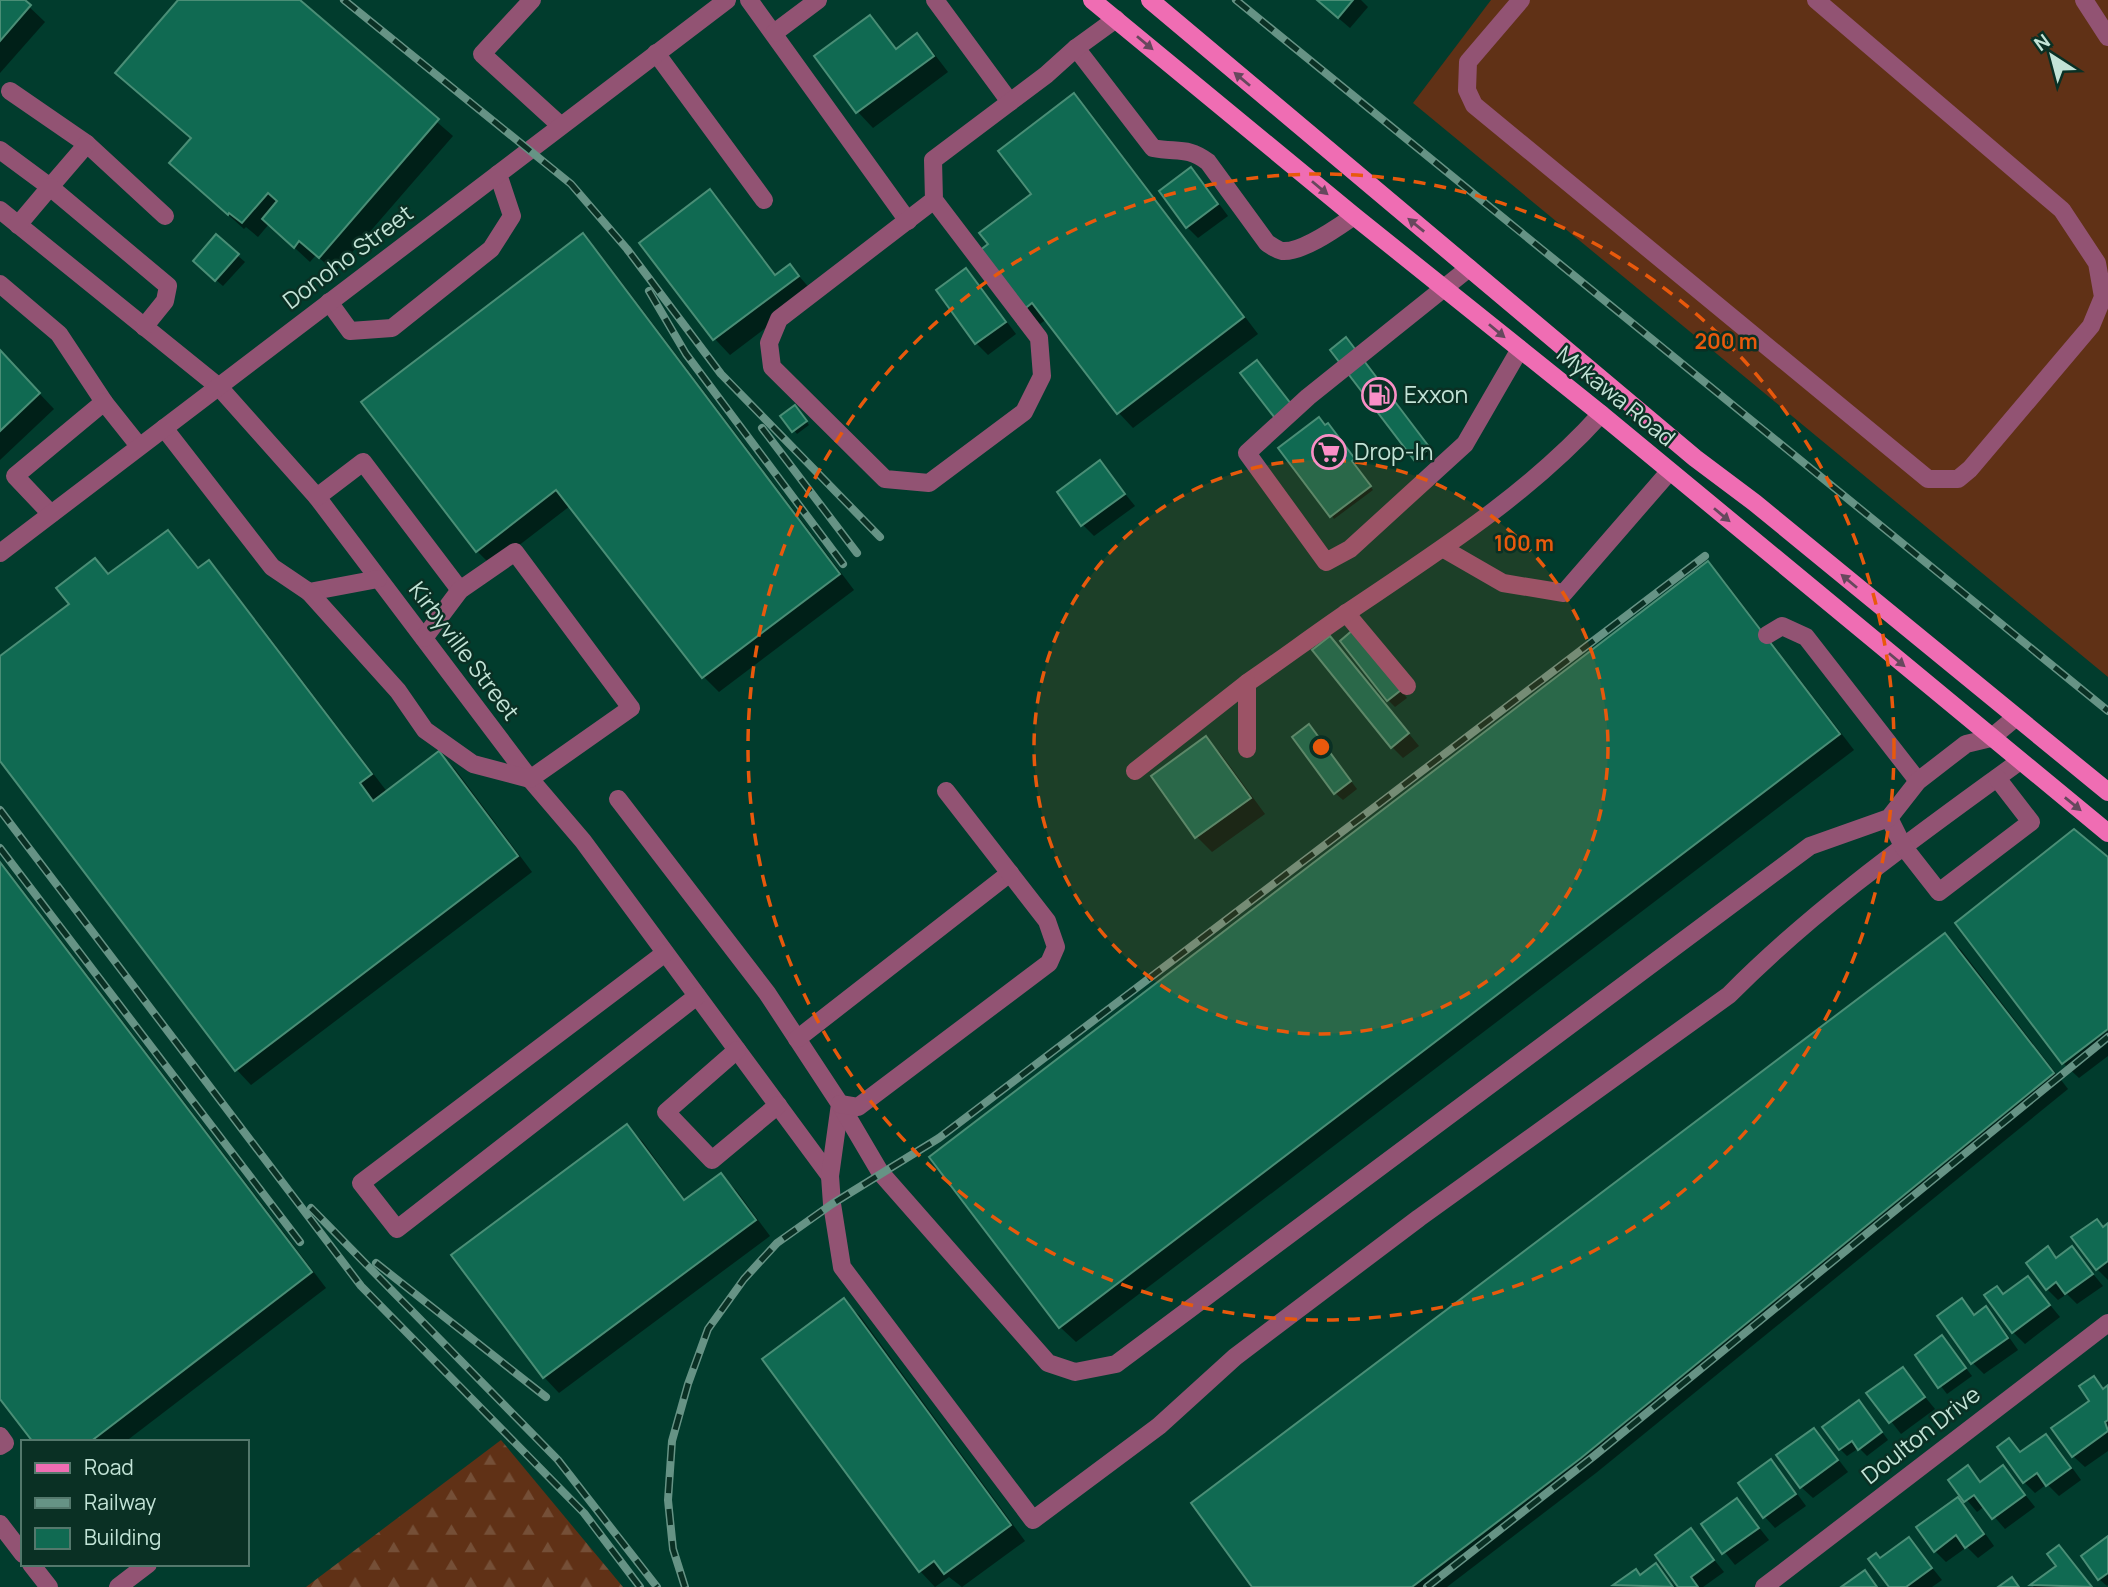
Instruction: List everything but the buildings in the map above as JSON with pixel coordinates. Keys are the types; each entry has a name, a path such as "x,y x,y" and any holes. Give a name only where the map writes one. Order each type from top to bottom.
{"main road":[{"name":"Mykawa Road","path":"1091,0 1601,414 2108,833"},
{"name":"Mykawa Road","path":"1150,0 1619,393 2108,792"},
{"path":"1601,414 1619,393"}],"street":[{"path":"531,0 482,54 560,125"},
{"name":"Donoho Street","path":"0,553 727,0"},
{"path":"749,0 908,221"},
{"path":"774,33 818,0"},
{"path":"935,0 1010,102"},
{"path":"1521,0 1468,62 1467,90 1474,105 1928,480 1958,479 1970,469 2091,326 2103,297 2103,261 2062,210 1816,0"},
{"path":"2084,0 2108,37"},
{"path":"934,200 779,319 769,343 772,368 885,479 929,483 1024,412 1042,376 1039,338 934,200 933,160 1116,19"},
{"path":"1076,48 1153,148 1165,151 1184,149 1198,154 1208,162 1268,243 1280,251 1294,250 1336,229 1354,216"},
{"path":"656,53 764,200"},
{"path":"10,91 87,144 165,216"},
{"path":"18,225 87,144"},
{"path":"0,150 50,187 168,286 165,301 144,327"},
{"path":"329,302 350,331 393,328 491,249 512,216 498,174"},
{"name":"Kirbyville Street","path":"0,211 219,387 317,497 530,779 583,841 830,1176"},
{"path":"1469,268 1447,289 1308,397 1247,453 1326,562 1350,549 1465,444 1520,349"},
{"path":"0,284 60,334 104,402 139,446"},
{"path":"51,514 15,477 104,402"},
{"path":"1135,771 1247,683 1346,613 1444,550 1570,449 1601,414"},
{"path":"164,428 272,568 309,592 398,691 425,730 473,764 530,779 631,708 515,552 460,590 424,638"},
{"path":"317,497 363,463 460,590"},
{"path":"1444,550 1503,583 1564,593 1669,472"},
{"path":"309,592 378,579"},
{"path":"1346,613 1407,686"},
{"path":"1766,635 1782,626 1806,637 1918,781"},
{"path":"1247,683 1247,749"},
{"path":"618,799 767,993 840,1104 880,1172 1048,1363 1075,1372 1116,1364 1810,846 1889,818 1918,781 1966,744 1991,738 2015,718"},
{"path":"840,1104 830,1176 842,1267 1033,1520 1159,1426 1235,1357 1387,1242 1729,995 1764,959 1903,846 2020,761"},
{"path":"1889,818 1903,846 1939,892 2031,822 1997,778"},
{"path":"840,1104 858,1107 1049,963 1056,947 1047,921 946,791"},
{"path":"797,1039 1010,873"},
{"path":"665,953 361,1183 397,1228 697,996"},
{"path":"737,1050 666,1112 712,1160 778,1105"},
{"name":"Doulton Drive","path":"1764,1587 2108,1323"},
{"path":"0,1436 5,1443 0,1446"},
{"path":"0,1524 21,1551"},
{"path":"33,1566 49,1587"},
{"path":"118,1587 145,1566"}],"green space":[{"path":"1491,0 2108,0 2108,677 1413,103"},
{"path":"501,1440 623,1587 306,1587"}],"railway":[{"path":"344,0 571,184 627,249 721,374 880,537"},
{"path":"1236,0 2108,711"},
{"path":"649,291 686,354 843,564"},
{"path":"762,428 857,553"},
{"path":"685,1587 673,1549 668,1500 672,1441 688,1384 708,1329 744,1279 777,1243 832,1204 939,1138 1705,556"},
{"path":"0,810 361,1286 584,1513 640,1587"},
{"path":"0,848 300,1242"},
{"path":"1427,1587 1594,1456 2108,1037"},
{"path":"311,1208 558,1460 657,1587"},
{"path":"376,1263 546,1397"}],"place":[{"name":"Exxon","path":"1379,395"},
{"name":"Drop-In","path":"1329,452"}]}
